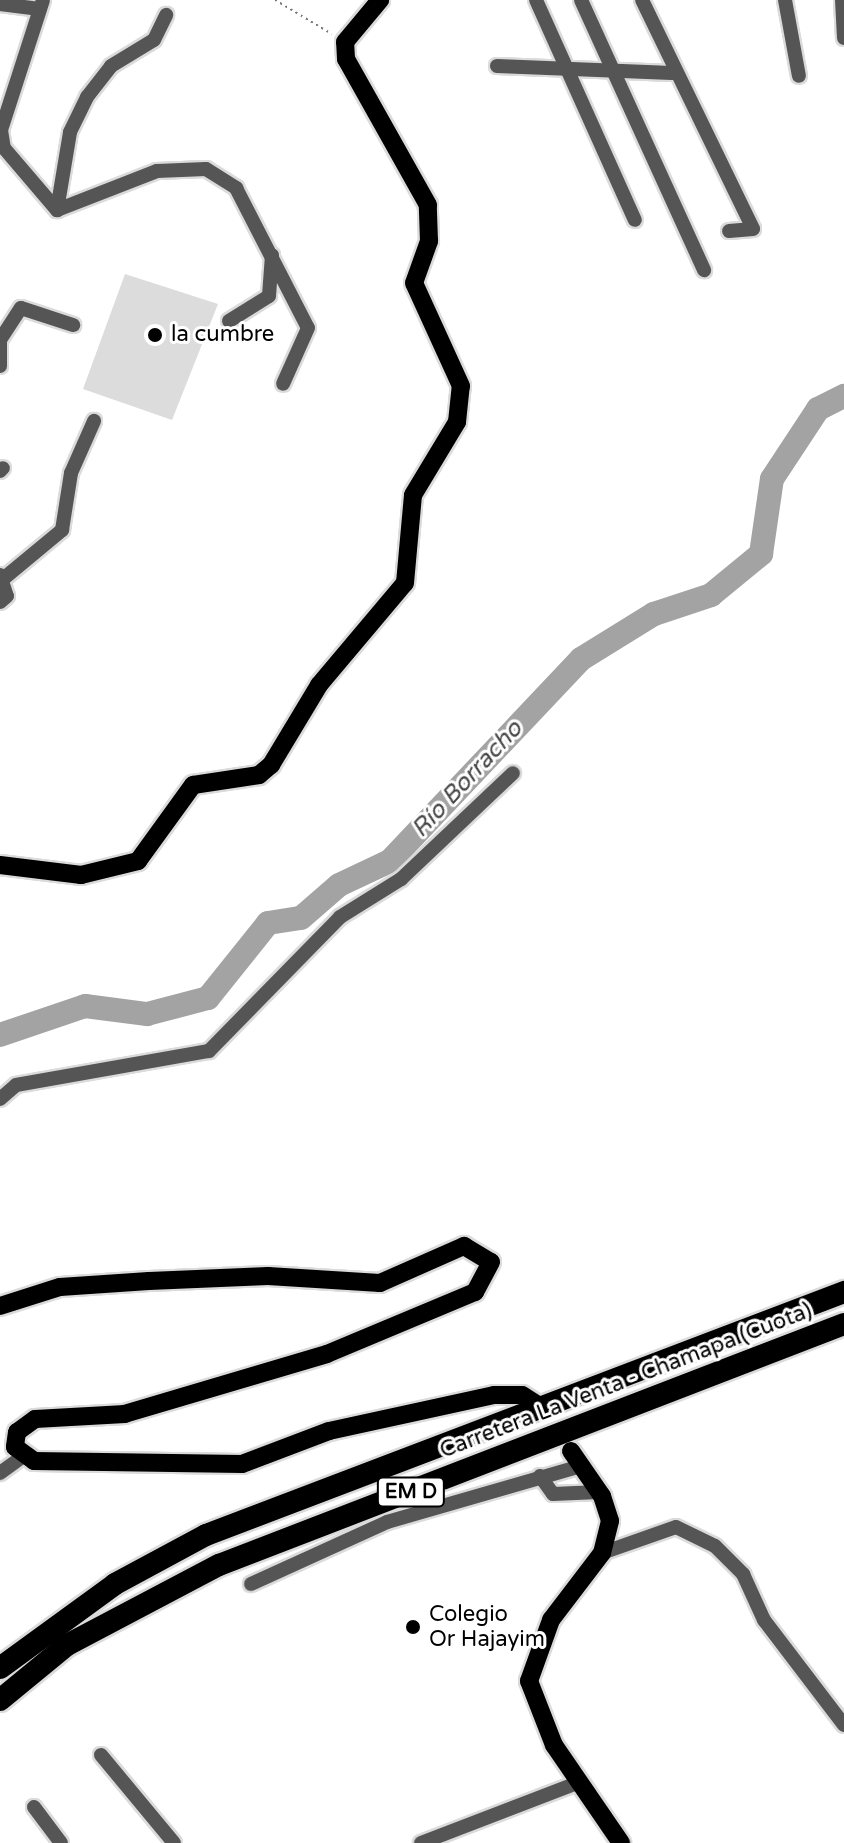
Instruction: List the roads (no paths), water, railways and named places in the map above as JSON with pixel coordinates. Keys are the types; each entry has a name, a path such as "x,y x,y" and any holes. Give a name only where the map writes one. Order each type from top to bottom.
{"highway":[{"name":"Carretera La Venta - Chamapa (Cuota)","path":"0,1668 104,1591 206,1535 844,1292"},
{"name":"Carretera La Venta - Chamapa (Cuota)","path":"0,1700 67,1645 219,1565 844,1324"}],"main road":[{"path":"0,865 81,875 138,861 193,785 259,775 271,765 319,685 405,583 413,495 457,422 461,386 414,283 429,241 428,205 346,59 345,42 380,0"},
{"path":"0,1306 60,1287 149,1281 268,1276 380,1283 464,1246 491,1262 475,1292 327,1354 125,1414 35,1419 17,1432 23,1456 130,1467 230,1465 329,1431 494,1395 522,1395 538,1405"},
{"path":"576,1459 599,1492 610,1521 602,1553 551,1620 529,1681 537,1713 621,1843"}],"street":[{"path":"536,0 635,220"},
{"path":"581,0 704,270"},
{"path":"642,0 672,73 753,229 729,231"},
{"path":"785,0 799,76"},
{"path":"842,0 844,38"},
{"path":"0,4 42,5 1,130 4,148 57,210"},
{"path":"57,210 70,132 87,97 111,66 154,40 166,15"},
{"path":"497,66 613,75 672,73"},
{"path":"57,210 157,171 206,169 236,188 270,243 308,328 283,384"},
{"path":"229,321 269,296 270,243"},
{"path":"0,366 0,342 21,308 73,325"},
{"path":"0,602 7,596 2,577 62,530 71,473 94,421"},
{"path":"0,1099 16,1085 209,1051 340,917 401,879 513,773"},
{"path":"0,1473 23,1456"},
{"path":"251,1584 387,1522 540,1476 576,1459"},
{"path":"540,1476 553,1494 599,1492"},
{"path":"602,1553 676,1527 715,1546 743,1574 764,1620 844,1725"},
{"path":"101,1755 174,1843"},
{"path":"426,1842 580,1782"},
{"path":"34,1807 61,1843"}],"waterway":[{"name":"Río Borracho","path":"0,1035 85,1006 147,1014 208,998 268,923 301,918 339,885 390,861 581,659 654,614 711,595 761,554 772,479 818,409 844,396"}],"place":[{"name":"la cumbre","path":"155,335"},
{"name":"Colegio Or Hajayim","path":"413,1627"}]}
